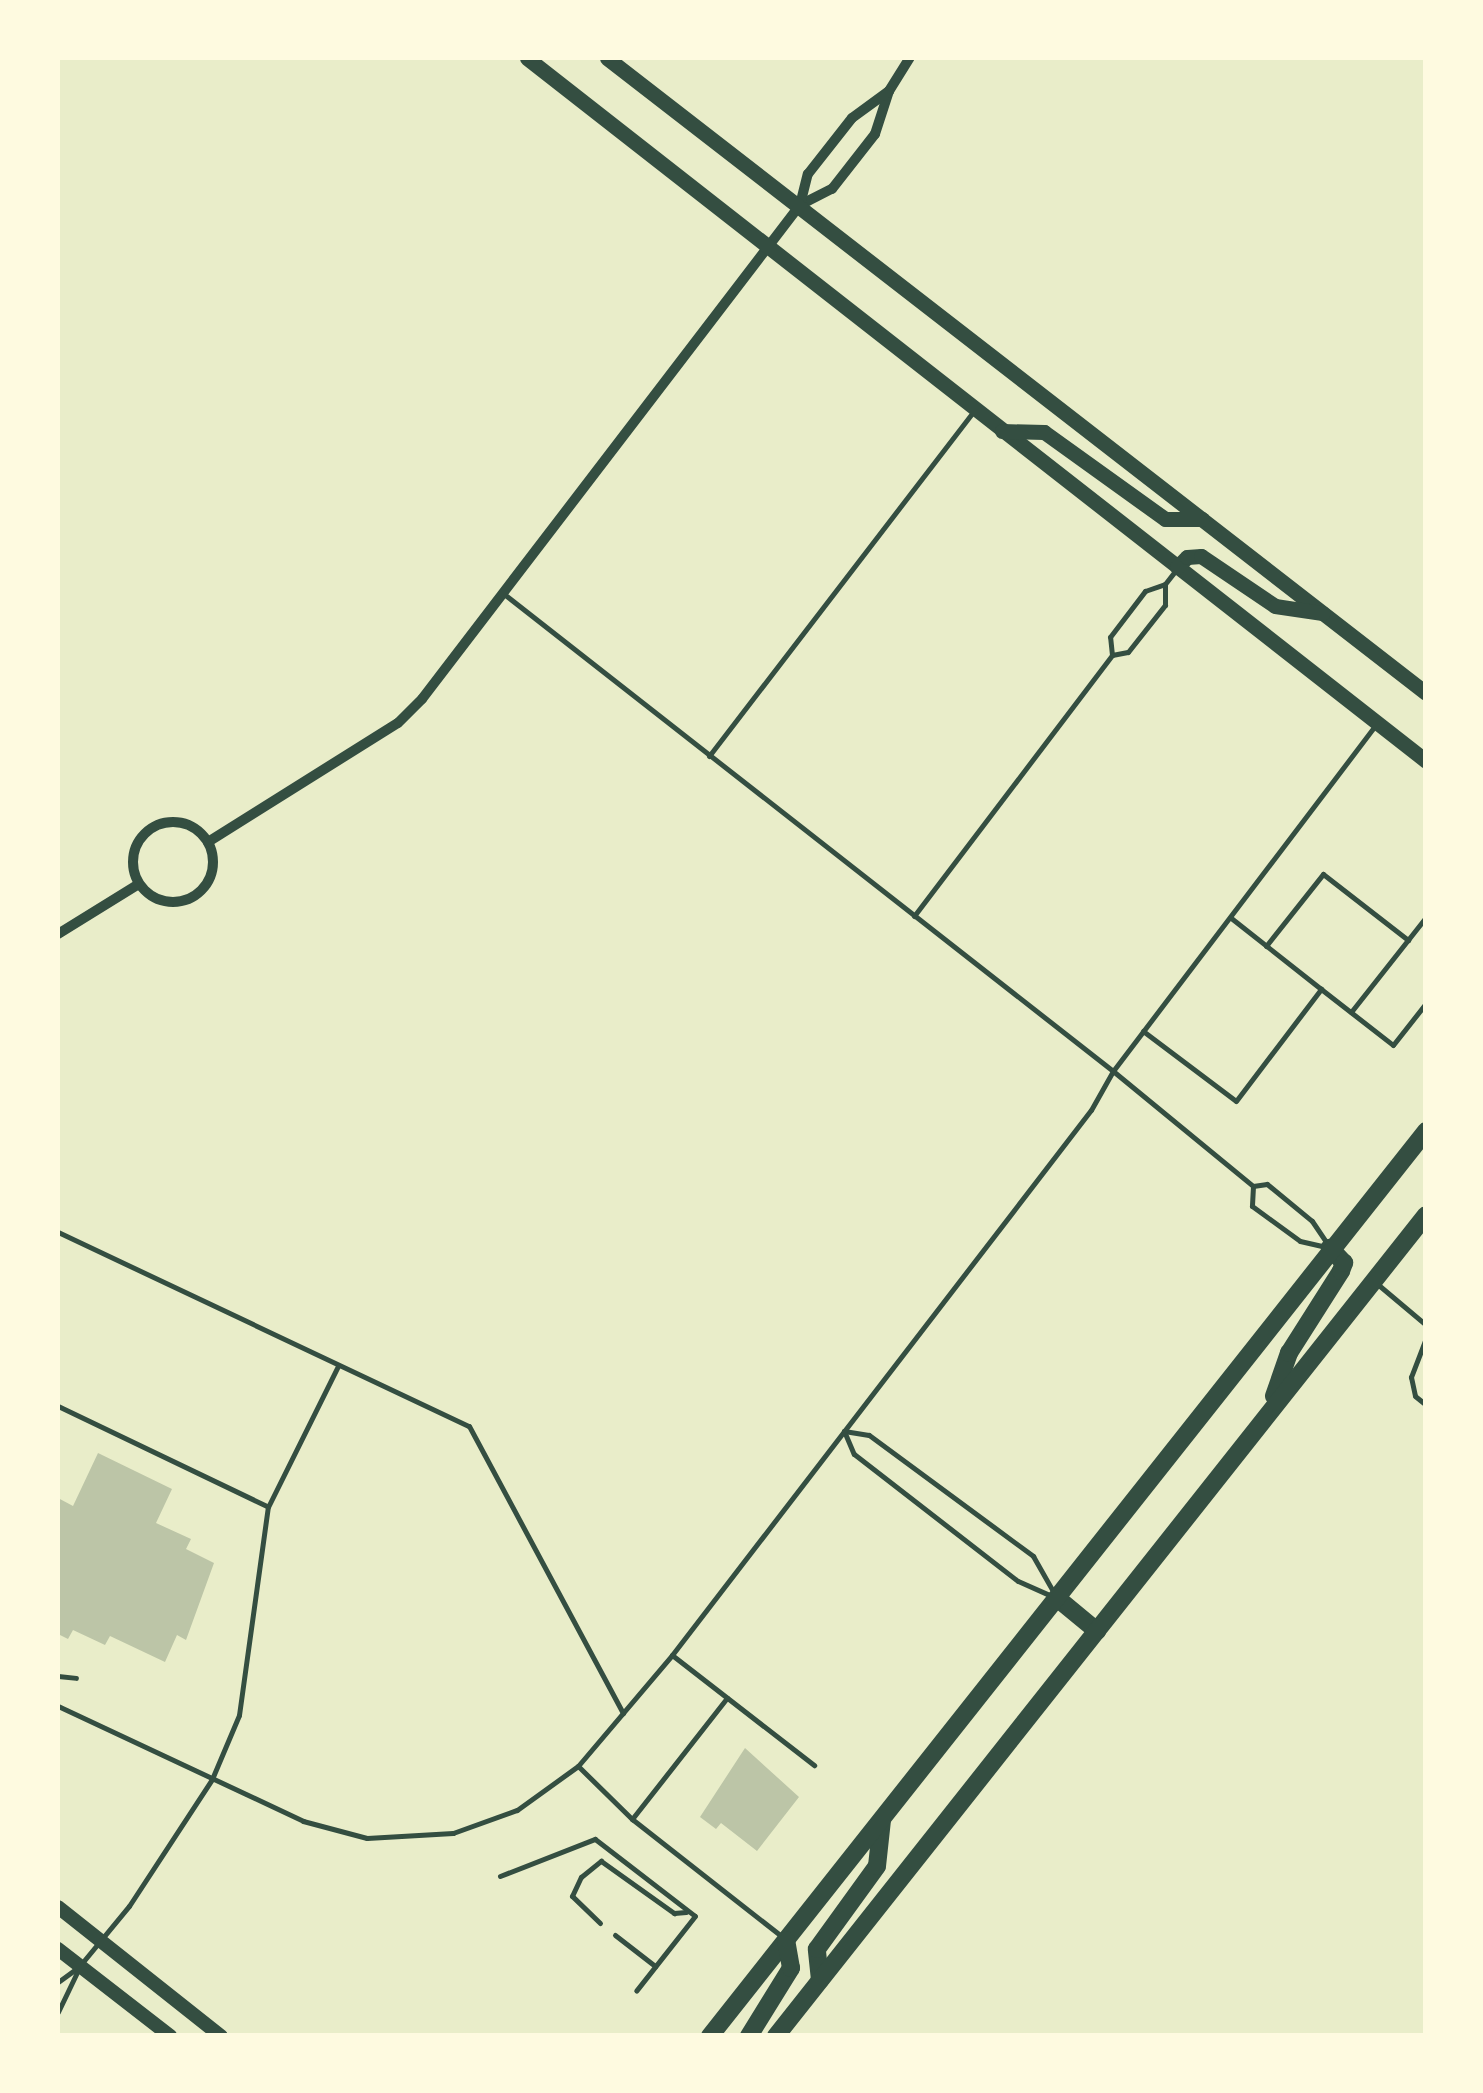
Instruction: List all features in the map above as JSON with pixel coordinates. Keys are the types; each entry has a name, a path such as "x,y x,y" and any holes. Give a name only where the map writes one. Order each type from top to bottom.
{"main road":[{"path":"528,58 1426,761"},
{"path":"607,58 1426,693"},
{"path":"1002,431 1044,432 1165,519 1202,519"},
{"path":"1177,568 1186,557 1201,556 1276,606 1323,613"},
{"path":"710,2036 1426,1130"},
{"path":"776,2036 1426,1215"},
{"path":"1269,1410 1289,1352 1341,1271 1344,1263 1330,1248"},
{"path":"1057,1598 1098,1630"},
{"path":"820,1980 817,1949 877,1866 882,1820"},
{"path":"750,2036 790,1968 786,1940"}],"street":[{"path":"800,206 832,190 875,134 889,91 910,58"},
{"path":"208,842 398,723 504,594 800,206 808,174 852,118 889,91"},
{"path":"183,823 208,842 212,872 194,896 164,901 140,884 134,853 152,828 183,823"},
{"path":"58,934 140,884"},
{"path":"58,1907 222,2036"},
{"path":"58,1949 170,2036"}],"lane":[{"path":"709,756 975,409"},
{"path":"914,916 1112,654 1110,638 1146,590 1165,584 1177,568"},
{"path":"1112,654 1128,652 1165,604 1165,584"},
{"path":"504,594 1253,1186 1267,1184 1312,1222 1330,1248"},
{"path":"58,1706 326,1828 406,1838 484,1826 578,1766 672,1655 1091,1110 1112,1071 1378,724"},
{"path":"1266,946 1323,874 1408,940"},
{"path":"1351,1012 1426,916"},
{"path":"1230,917 1393,1045 1426,1004"},
{"path":"1143,1031 1236,1101 1322,989"},
{"path":"1253,1186 1252,1206 1300,1241 1330,1248"},
{"path":"58,1232 468,1426 623,1713"},
{"path":"1373,1280 1426,1325"},
{"path":"1426,1338 1411,1377 1415,1396 1426,1405"},
{"path":"58,2012 80,1966 212,1779 239,1715 268,1507 338,1366"},
{"path":"58,1406 268,1507"},
{"path":"844,1431 854,1454 1018,1581 1057,1598"},
{"path":"844,1431 869,1435 1033,1556 1057,1598"},
{"path":"672,1655 814,1765"},
{"path":"58,1676 76,1678"},
{"path":"632,1818 727,1698"},
{"path":"578,1766 632,1818 786,1940"},
{"path":"500,1876 595,1839 694,1916 636,1991"},
{"path":"600,1923 572,1896 582,1877 602,1861 674,1912 689,1912"},
{"path":"615,1935 655,1966"},
{"path":"58,1982 80,1966"}],"building":[{"path":"98,1453 172,1489 156,1523 191,1539 186,1549 214,1563 186,1640 177,1635 165,1662 110,1636 105,1645 73,1630 68,1639 58,1634 58,1498 73,1506"},
{"path":"745,1748 799,1797 757,1851 721,1823 716,1829 700,1817"}]}
